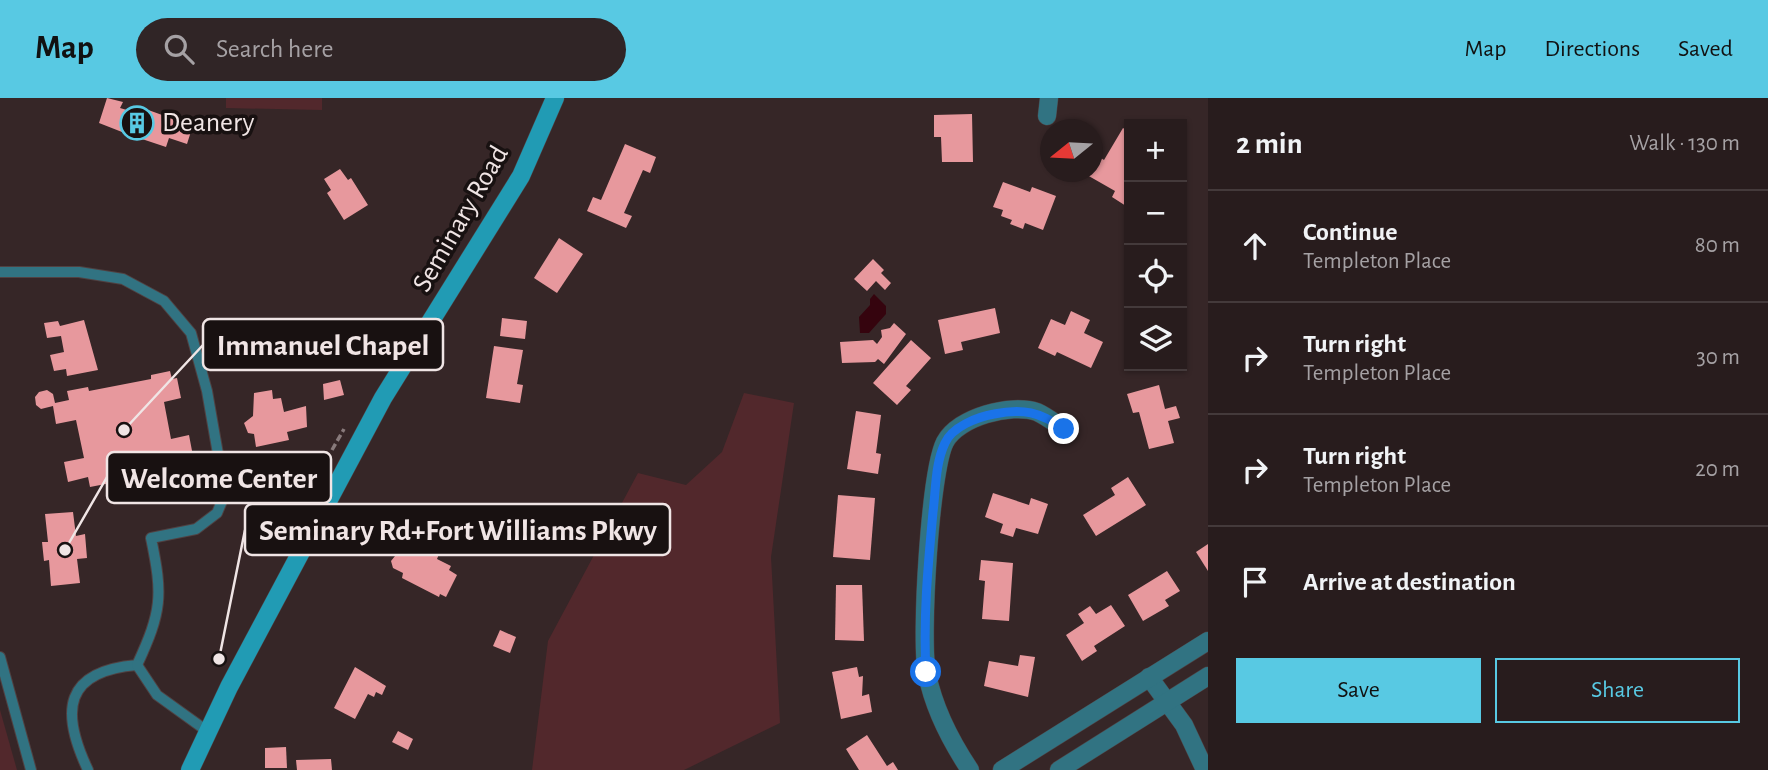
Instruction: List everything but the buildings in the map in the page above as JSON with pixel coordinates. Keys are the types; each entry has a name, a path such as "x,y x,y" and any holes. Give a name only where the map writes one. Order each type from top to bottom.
{"main road":[{"name":"Seminary Road","path":"190,770 207,731 383,398 521,176 555,98"}],"street":[{"path":"1047,117 1049,98"},
{"path":"970,770 948,736 926,672 925,607 938,463 946,440 963,425 987,415 1015,410 1035,412 1064,429"},
{"path":"1002,770 1208,641"},
{"path":"1059,770 1208,676"},
{"path":"1149,677 1184,725 1205,770"}],"lane":[{"path":"0,272 79,272 123,279 164,301 191,333 206,391 225,494 217,513 196,529 151,538 160,578 157,622 137,665"},
{"path":"0,657 31,770"},
{"path":"137,665 157,695 207,731"},
{"path":"88,770 72,737 72,707 83,683 107,667 137,665"}],"shaded area":[{"path":"226,98 322,98 322,110 226,108"},
{"path":"874,294 886,306 886,314 869,333 860,333 859,317 870,305"},
{"path":"744,393 794,403 771,557 780,723 684,770 532,770 548,641 638,473 686,485 722,452"},
{"path":"0,710 17,770 0,770"}],"place":[{"name":"Deanery","path":"137,123"},
{"name":"Immanuel Chapel","path":"124,430"},
{"name":"Welcome Center","path":"65,550"},
{"name":"Seminary Rd+Fort Williams Pkwy","path":"219,659"}],"route":[{"path":"926,672 924,631 927,573 938,463 946,440 963,425 987,415 1015,410 1035,412 1064,429"}]}
